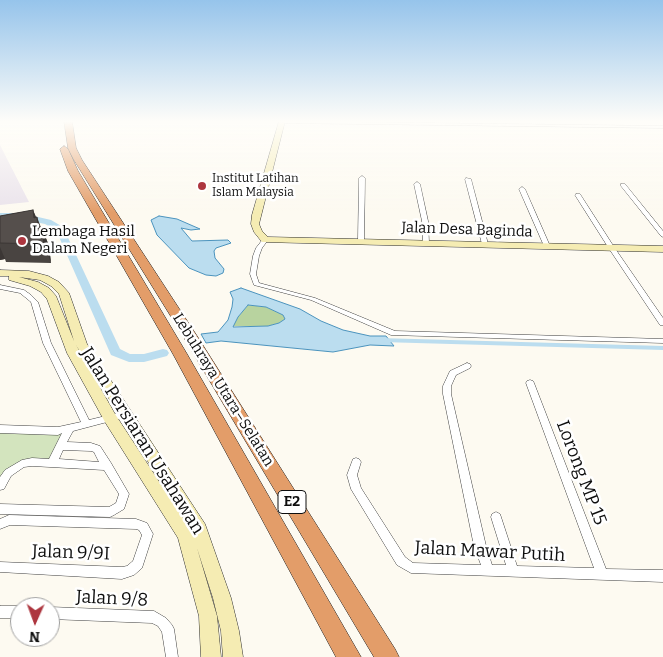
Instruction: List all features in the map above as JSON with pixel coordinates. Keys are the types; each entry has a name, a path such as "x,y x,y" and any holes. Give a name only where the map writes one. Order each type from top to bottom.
{"highway":[{"name":"Lebuhraya Utara–Selatan","path":"65,152 73,172 387,657"},
{"name":"Lebuhraya Utara–Selatan","path":"74,152 185,345 349,657"}],"street":[{"path":"277,152 272,176 260,197 255,224 258,232 268,240 259,248 256,256 253,274 256,284 313,299 394,333 663,341"},
{"path":"362,178 362,241"},
{"path":"468,179 485,244"},
{"path":"417,184 426,243"},
{"path":"623,185 663,235"},
{"path":"522,189 547,246"},
{"path":"578,195 663,323"},
{"name":"Jalan Desa Baginda","path":"268,240 663,249"},
{"name":"Jalan Persiaran Usahawan","path":"0,272 29,274 44,278 55,284 64,293 81,344 118,416 184,535 208,616 211,657"},
{"name":"Jalan Persiaran Usahawan","path":"0,278 14,278 34,284 45,290 52,298 73,353 199,529 222,598 230,631 233,657"},
{"path":"0,288 22,291 34,302 47,343 87,424"},
{"path":"467,366 454,373 448,386 447,394 480,546 488,570"},
{"name":"Lorong MP 15","path":"530,383 602,574"},
{"path":"0,429 43,431 69,429 118,416"},
{"path":"52,463 69,429"},
{"path":"0,509 110,512 120,506 124,494 95,448 60,446"},
{"path":"0,486 14,467 32,462 108,466"},
{"name":"Jalan Mawar Putih","path":"356,462 352,475 356,489 397,556 406,565 417,569 663,576"},
{"path":"496,516 513,571"},
{"name":"Jalan 9/9I","path":"0,524 9,520 136,524 143,526 148,534 138,564 130,571 122,573 0,568"},
{"name":"Jalan 9/8","path":"60,613 154,617 168,629 172,657"}],"shaded area":[{"path":"0,152 3,152 29,202 0,205"}],"green space":[{"path":"248,305 266,307 283,315 285,319 268,326 233,326"},
{"path":"0,429 69,429 52,463 22,464 0,486"}],"water":[{"path":"159,216 177,219 200,229 181,228 192,241 228,240 231,243 216,248 214,251 215,258 224,269 223,273 216,276 206,275 189,268 157,235 151,220"},
{"path":"241,288 300,309 321,321 343,330 370,336 386,336 394,346 370,345 333,352 221,341 206,343 201,334 218,332 228,320 233,299 230,292","holes":["248,305 266,307 283,315 285,319 268,326 233,327 238,317"]}],"building":[{"path":"33,210 34,218 37,217 38,228 42,228 44,244 0,243 0,216"}],"waterway":[{"path":"0,216 21,216 48,222 60,229 115,352 129,358 144,358 163,353"},
{"path":"381,340 663,348"}],"place":[{"name":"Institut Latihan Islam Malaysia","path":"202,186"},
{"name":"Lembaga Hasil Dalam Negeri","path":"22,241"}]}
